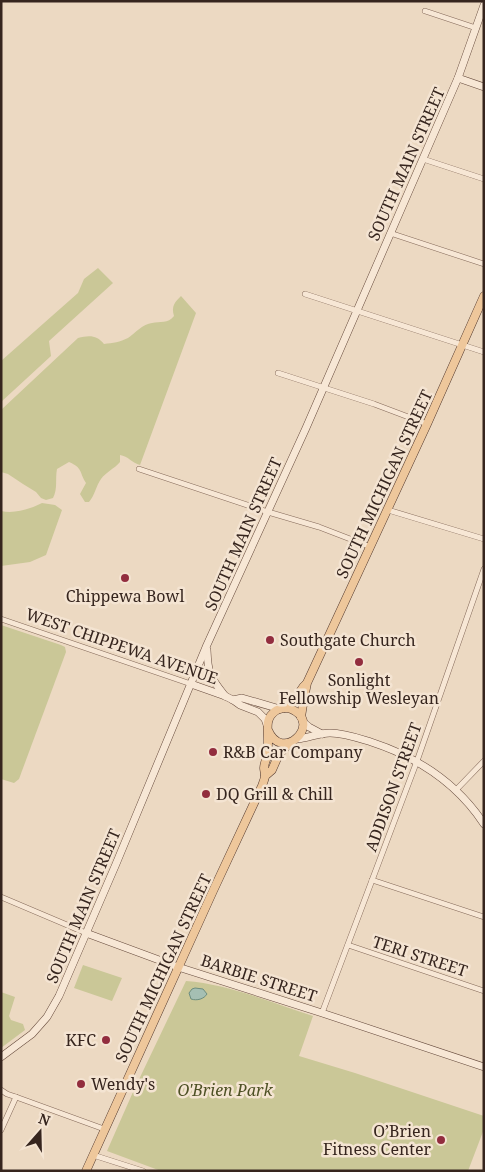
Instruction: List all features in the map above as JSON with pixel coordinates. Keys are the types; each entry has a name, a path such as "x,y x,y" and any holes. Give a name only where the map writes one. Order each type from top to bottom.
{"main road":[{"name":"SOUTH MICHIGAN STREET","path":"302,719 307,683 428,424 484,296"},
{"name":"SOUTH MICHIGAN STREET","path":"282,708 298,695 307,683"},
{"path":"282,708 294,710 302,719 302,731 293,741 279,742 270,735 268,727 270,716 282,708"},
{"name":"SOUTH MICHIGAN STREET","path":"86,1171 104,1128 262,786 265,776 268,727"},
{"name":"SOUTH MICHIGAN STREET","path":"265,776 272,770 279,754 293,741"}],"street":[{"name":"SOUTH MAIN STREET","path":"1,1057 32,1034 47,1017 59,996 206,647 268,512 458,78 484,4"},
{"path":"425,11 476,28"},
{"path":"458,78 484,87"},
{"path":"423,159 484,179"},
{"path":"390,233 484,264"},
{"path":"305,294 484,352"},
{"path":"278,373 374,404 428,424"},
{"path":"139,469 319,527 371,547"},
{"path":"388,510 484,539"},
{"name":"ADDISON STREET","path":"322,1012 417,761 484,569"},
{"name":"WEST CHIPPEWA AVENUE","path":"1,619 225,696 240,705 258,712 268,727"},
{"path":"206,647 210,675 225,696"},
{"name":"WEST CHIPPEWA AVENUE","path":"234,700 242,698 282,708"},
{"path":"302,719 309,727 322,734"},
{"path":"293,741 322,734 343,734 394,750 417,761 439,776 456,790 484,824"},
{"path":"456,790 484,761"},
{"path":"372,880 484,917"},
{"name":"BARBIE STREET","path":"1,897 86,933 178,967 322,1012 484,1067"},
{"name":"TERI STREET","path":"348,946 484,991"},
{"path":"1,1090 7,1094 104,1128"},
{"path":"1,1130 16,1097"},
{"path":"93,1155 143,1171"}],"green space":[{"path":"98,268 113,283 49,341 51,356 1,402 1,361 78,293 84,279"},
{"path":"181,296 196,313 140,465 120,455 120,462 101,479 89,502 85,502 80,494 86,483 80,471 77,466 69,462 57,469 55,495 53,498 46,500 8,474 1,472 1,410 78,338 92,336 104,344 128,338 145,325 172,319 174,316 174,304"},
{"path":"42,503 55,505 62,510 46,555 30,562 1,566 1,511 12,512"},
{"path":"1,625 61,645 65,647 66,652 19,779 14,783 1,779"},
{"path":"83,965 122,978 112,1001 74,988"},
{"name":"O'Brien Park","path":"186,981 234,990 313,1016 299,1056 484,1116 484,1129 468,1171 161,1171 107,1151"},
{"path":"1,992 15,997 9,1016 11,1020 23,1024 25,1030 1,1048"}],"shaded area":[{"path":"195,988 203,989 207,994 200,999 191,999 189,993"}],"place":[{"name":"Chippewa Bowl","path":"125,578"},
{"name":"Southgate Church","path":"270,640"},
{"name":"Sonlight Fellowship Wesleyan","path":"359,662"},
{"name":"R&B Car Company","path":"213,752"},
{"name":"DQ Grill & Chill","path":"206,794"},
{"name":"KFC","path":"106,1040"},
{"name":"Wendy's","path":"81,1084"},
{"name":"O’Brien Fitness Center","path":"441,1140"}]}
